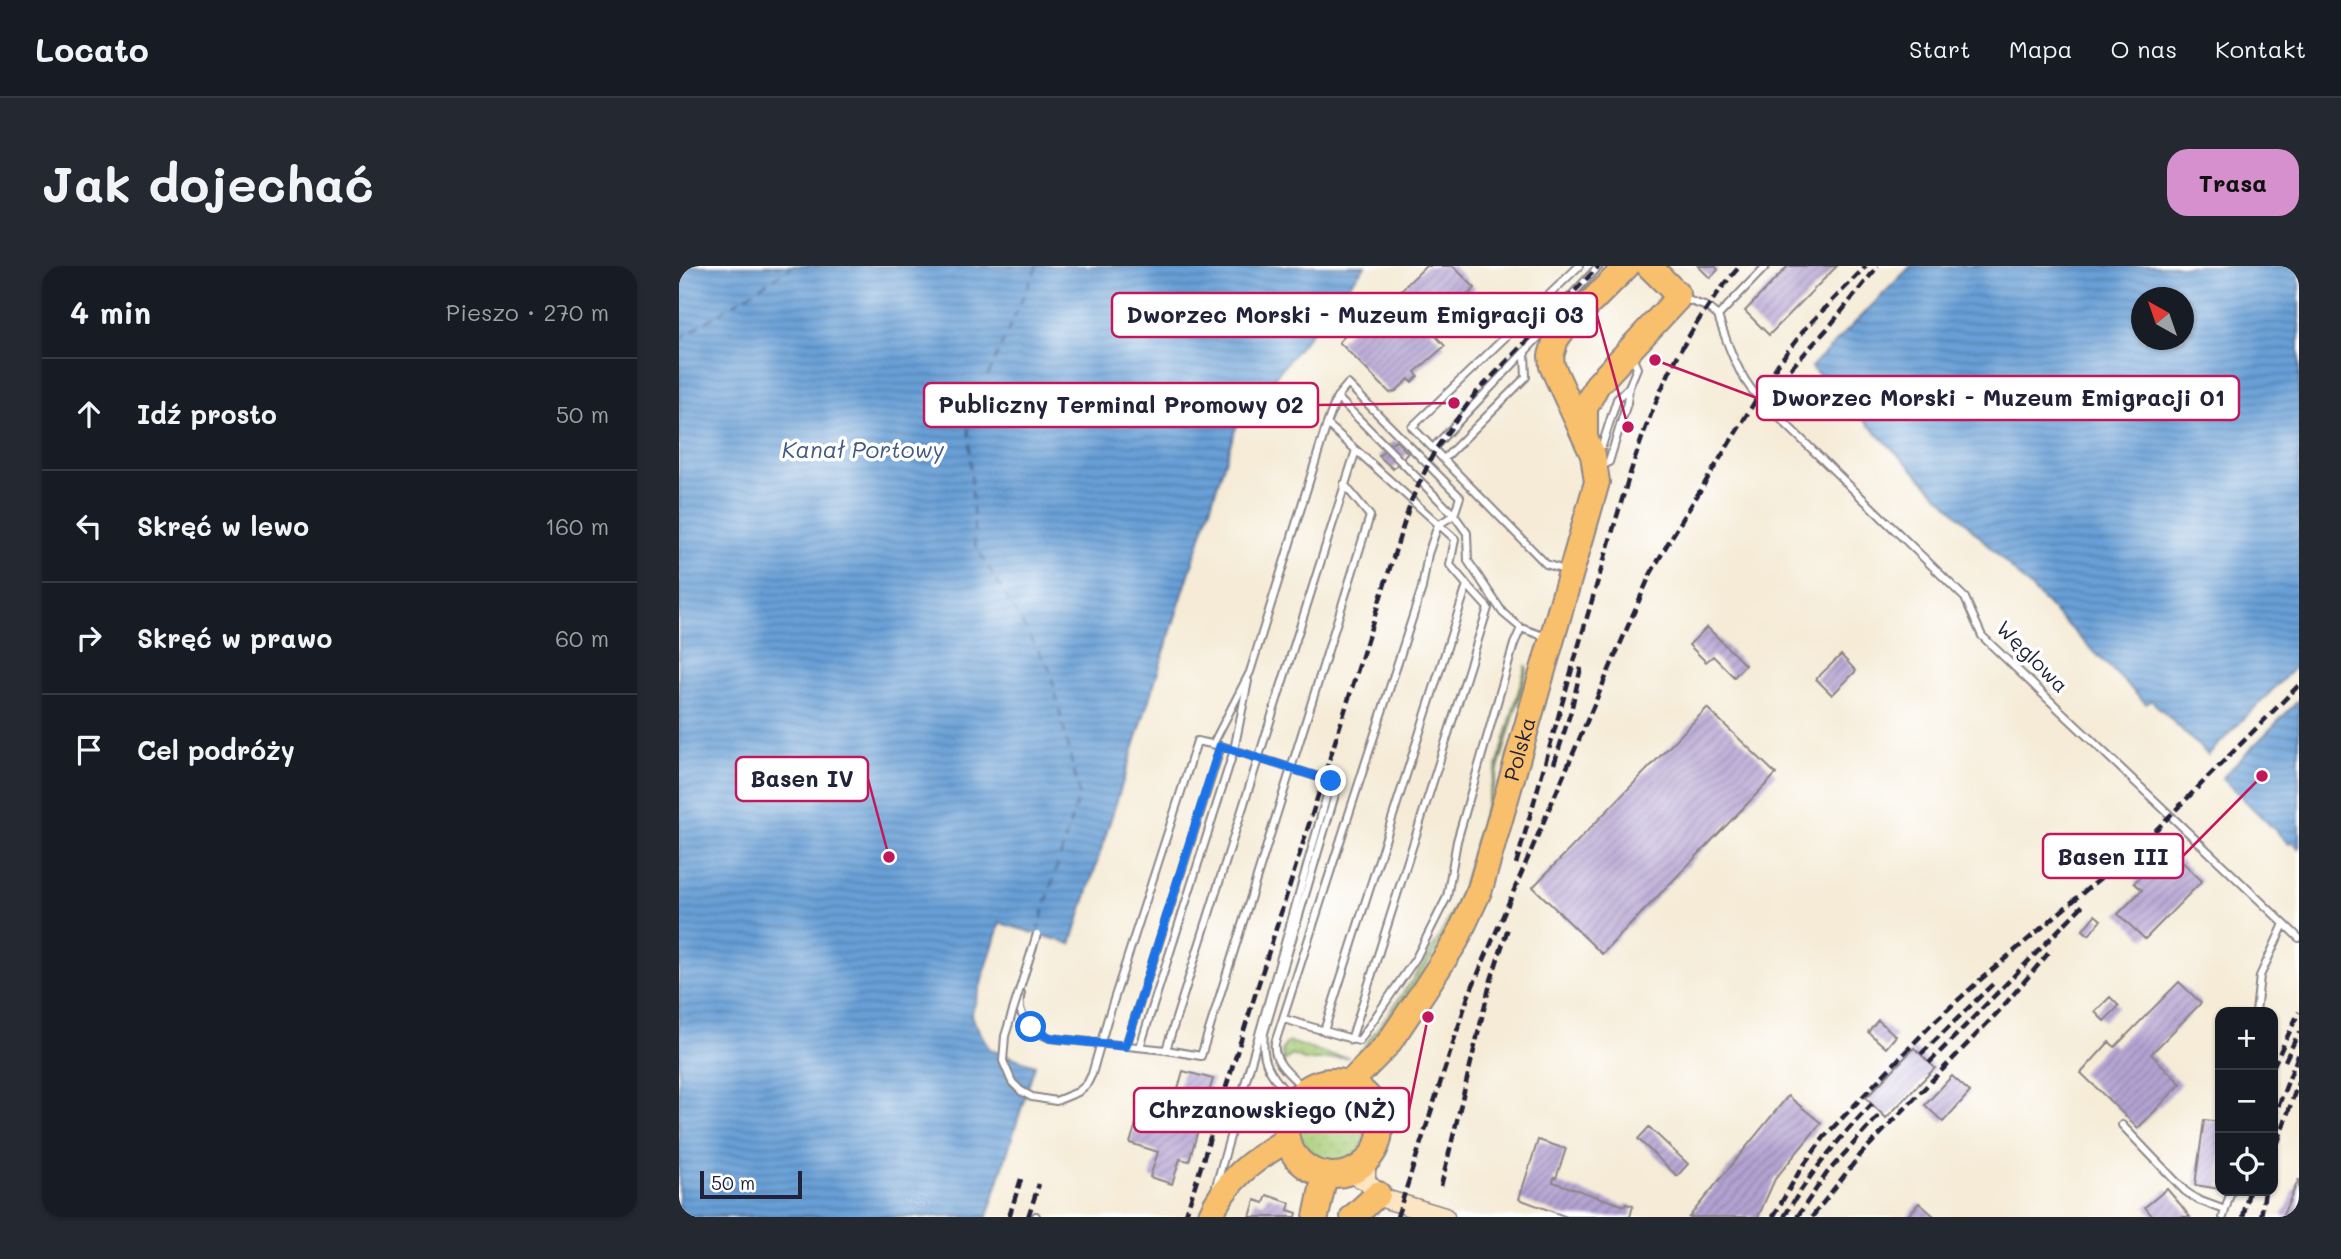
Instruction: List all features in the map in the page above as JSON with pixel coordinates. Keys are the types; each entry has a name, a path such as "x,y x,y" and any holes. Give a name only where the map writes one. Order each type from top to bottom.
{"highway":[{"path":"1592,454 1552,366 1551,356 1556,339 1627,266"},
{"path":"1649,266 1678,295"},
{"name":"Polska","path":"1358,1090 1456,941 1480,889 1597,482 1583,422 1589,396 1674,304 1678,295"},
{"path":"1316,1217 1357,1177 1375,1150 1380,1122 1375,1108 1358,1090 1334,1081 1319,1083 1300,1096 1288,1114 1287,1140 1300,1161 1309,1169 1357,1177"},
{"path":"1210,1217 1219,1197 1239,1172 1287,1140"},
{"path":"1353,1217 1357,1177"}],"street":[{"path":"1357,1177 1382,1198 1444,1217"}],"lane":[{"path":"1571,572 1546,564 1412,427 1580,266"},
{"path":"1433,448 1525,354 1553,322 1570,297 1599,266"},
{"path":"1678,295 1686,301 1707,307 1718,316 1766,266"},
{"path":"1553,322 1581,312"},
{"name":"Węglowa","path":"1718,316 1725,339 1758,397 1965,598 1982,636 2299,938"},
{"path":"1629,350 1637,368 1629,387 1627,403 1609,462 1592,454 1602,446 1617,400 1629,387"},
{"path":"1444,459 1526,377 1525,354"},
{"path":"1140,1047 1234,750 1250,673 1327,424 1337,397 1348,384 1460,497 1454,515 1438,525 1428,554 1422,588 1275,1043 1275,1055 1300,1096"},
{"path":"1337,397 1454,515 1467,533 1468,561 1503,613 1521,628 1551,639"},
{"path":"1327,424 1455,539 1450,565 1488,608 1350,1040"},
{"path":"1166,1050 1356,450"},
{"path":"1300,1096 1268,1069 1262,1044 1336,788 1331,781 1290,768 1258,758 1234,750 1197,741 1107,1021 1092,1074 1087,1084 1068,1098 1056,1101 1032,1097 1012,1082 1003,1061 1002,1048 1037,934 1020,1007 1026,1021 1040,1034 1050,1038 1126,1046 1140,1047 1166,1050 1201,1056 1290,768 1370,516 1344,484"},
{"path":"1324,1031 1468,585"},
{"path":"1284,1019 1359,1041 1416,957 1447,897 1457,841 1521,628"},
{"path":"1126,1046 1217,745 1250,673"},
{"path":"1210,1217 1224,1152 1331,781"},
{"path":"2257,1007 2263,968 2284,924"},
{"path":"2122,1125 2185,1191 2198,1200 2224,1214 2229,1196"}],"green space":[{"path":"1526,665 1527,671 1457,910 1437,949 1402,1003 1364,1056 1356,1054 1417,973 1453,909 1463,886"},
{"path":"1290,1042 1330,1055 1349,1057 1307,1061 1292,1055 1284,1061 1283,1050"},
{"path":"1330,1094 1350,1100 1360,1110 1366,1130 1360,1150 1350,1160 1330,1166 1310,1160 1300,1150 1294,1130 1300,1110 1310,1100"}],"water":[{"name":"Kanał Portowy","path":"679,266 1365,266 1237,424 1071,944 1000,923 971,1016 990,1050 1035,1065 987,1217 679,1217"},
{"path":"1911,266 2299,266 2299,663 2208,755 2151,700 2146,704 1811,367"},
{"path":"2299,700 2299,849 2292,842 2289,844 2222,778"}],"building":[{"path":"1426,266 1453,266 1475,288 1431,331 1445,346 1415,372 1418,376 1412,382 1409,379 1390,393 1339,342 1362,318 1367,323"},
{"path":"1698,266 1715,266 1718,270 1710,278"},
{"path":"1788,266 1837,266 1769,335 1745,311"},
{"path":"1395,440 1408,453 1393,469 1379,456"},
{"path":"1707,627 1745,665 1734,677 1713,656 1706,662 1689,645"},
{"path":"1841,655 1856,671 1832,695 1816,679"},
{"path":"1707,708 1776,774 1602,954 1533,887"},
{"path":"2168,848 2202,881 2145,939 2118,914 2142,890 2134,883"},
{"path":"2095,915 2101,920 2089,935 2083,930"},
{"path":"2179,982 2201,1003 2151,1054 2181,1084 2138,1128 2081,1073 2109,1042 2115,1047"},
{"path":"2110,997 2119,1006 2104,1021 2095,1012"},
{"path":"1878,1020 1896,1036 1886,1048 1868,1032"},
{"path":"1914,1048 1935,1068 1886,1118 1866,1098"},
{"path":"1183,1071 1213,1079 1189,1161 1180,1159 1172,1184 1150,1177 1158,1152 1130,1143 1144,1098 1173,1107"},
{"path":"1952,1076 1970,1092 1943,1122 1925,1105"},
{"path":"1788,1096 1821,1123 1775,1179 1758,1217 1689,1217"},
{"path":"2204,1120 2215,1121 2215,1188 2195,1185"},
{"path":"1649,1127 1688,1164 1677,1176 1638,1139"},
{"path":"1538,1140 1566,1149 1553,1182 1625,1206 1633,1206 1630,1217 1567,1217 1519,1199"},
{"path":"2299,1179 2299,1217 2282,1217"},
{"path":"2167,1189 2190,1217 2153,1217 2145,1207"},
{"path":"1267,1195 1290,1203 1288,1210 1297,1213 1296,1217 1250,1217 1255,1200 1264,1203"},
{"path":"1919,1203 1935,1217 1907,1217"}],"ferry route":[{"path":"679,339 793,266"},
{"path":"1037,266 968,420 975,545 1050,670 1079,794 1038,930"}],"railway":[{"path":"1185,1217 1411,501 1435,450 1475,394 1599,266"},
{"path":"1516,864 1591,604 1653,408 1689,336 1740,266"},
{"path":"1397,1217 1468,997 1650,575 1778,364 1805,329 1866,266"},
{"path":"1770,391 1829,327 1878,266"},
{"path":"1554,764 1571,711 1582,663"},
{"path":"2144,842 2299,685"},
{"path":"1773,1217 1799,1172 1825,1136 1935,1021 2151,835"},
{"path":"1929,1063 2083,905"},
{"path":"1441,1186 1491,980 1509,925"},
{"path":"1812,1217 1861,1154 2000,1010 2052,949"},
{"path":"1921,1054 1996,981"},
{"path":"2278,1056 2299,1012"},
{"path":"2285,1061 2299,1032"},
{"path":"2278,1107 2299,1053"},
{"path":"2278,1142 2299,1080"},
{"path":"1784,1217 1825,1158 1872,1104"},
{"path":"1797,1217 1827,1173 1881,1113"},
{"path":"1009,1217 1021,1179"},
{"path":"1028,1217 1039,1184"},
{"path":"2243,1217 2248,1196"},
{"path":"2261,1217 2264,1196"}],"place":[{"name":"Dworzec Morski - Muzeum Emigracji 01","path":"1655,360"},
{"name":"Publiczny Terminal Promowy 02","path":"1454,403"},
{"name":"Dworzec Morski - Muzeum Emigracji 03","path":"1628,427"},
{"name":"Basen III","path":"2262,776"},
{"name":"Basen IV","path":"889,857"},
{"name":"Chrzanowskiego (NŻ)","path":"1428,1017"}],"route":[{"path":"1031,1027 1050,1038 1126,1046 1220,746 1331,781"}]}
